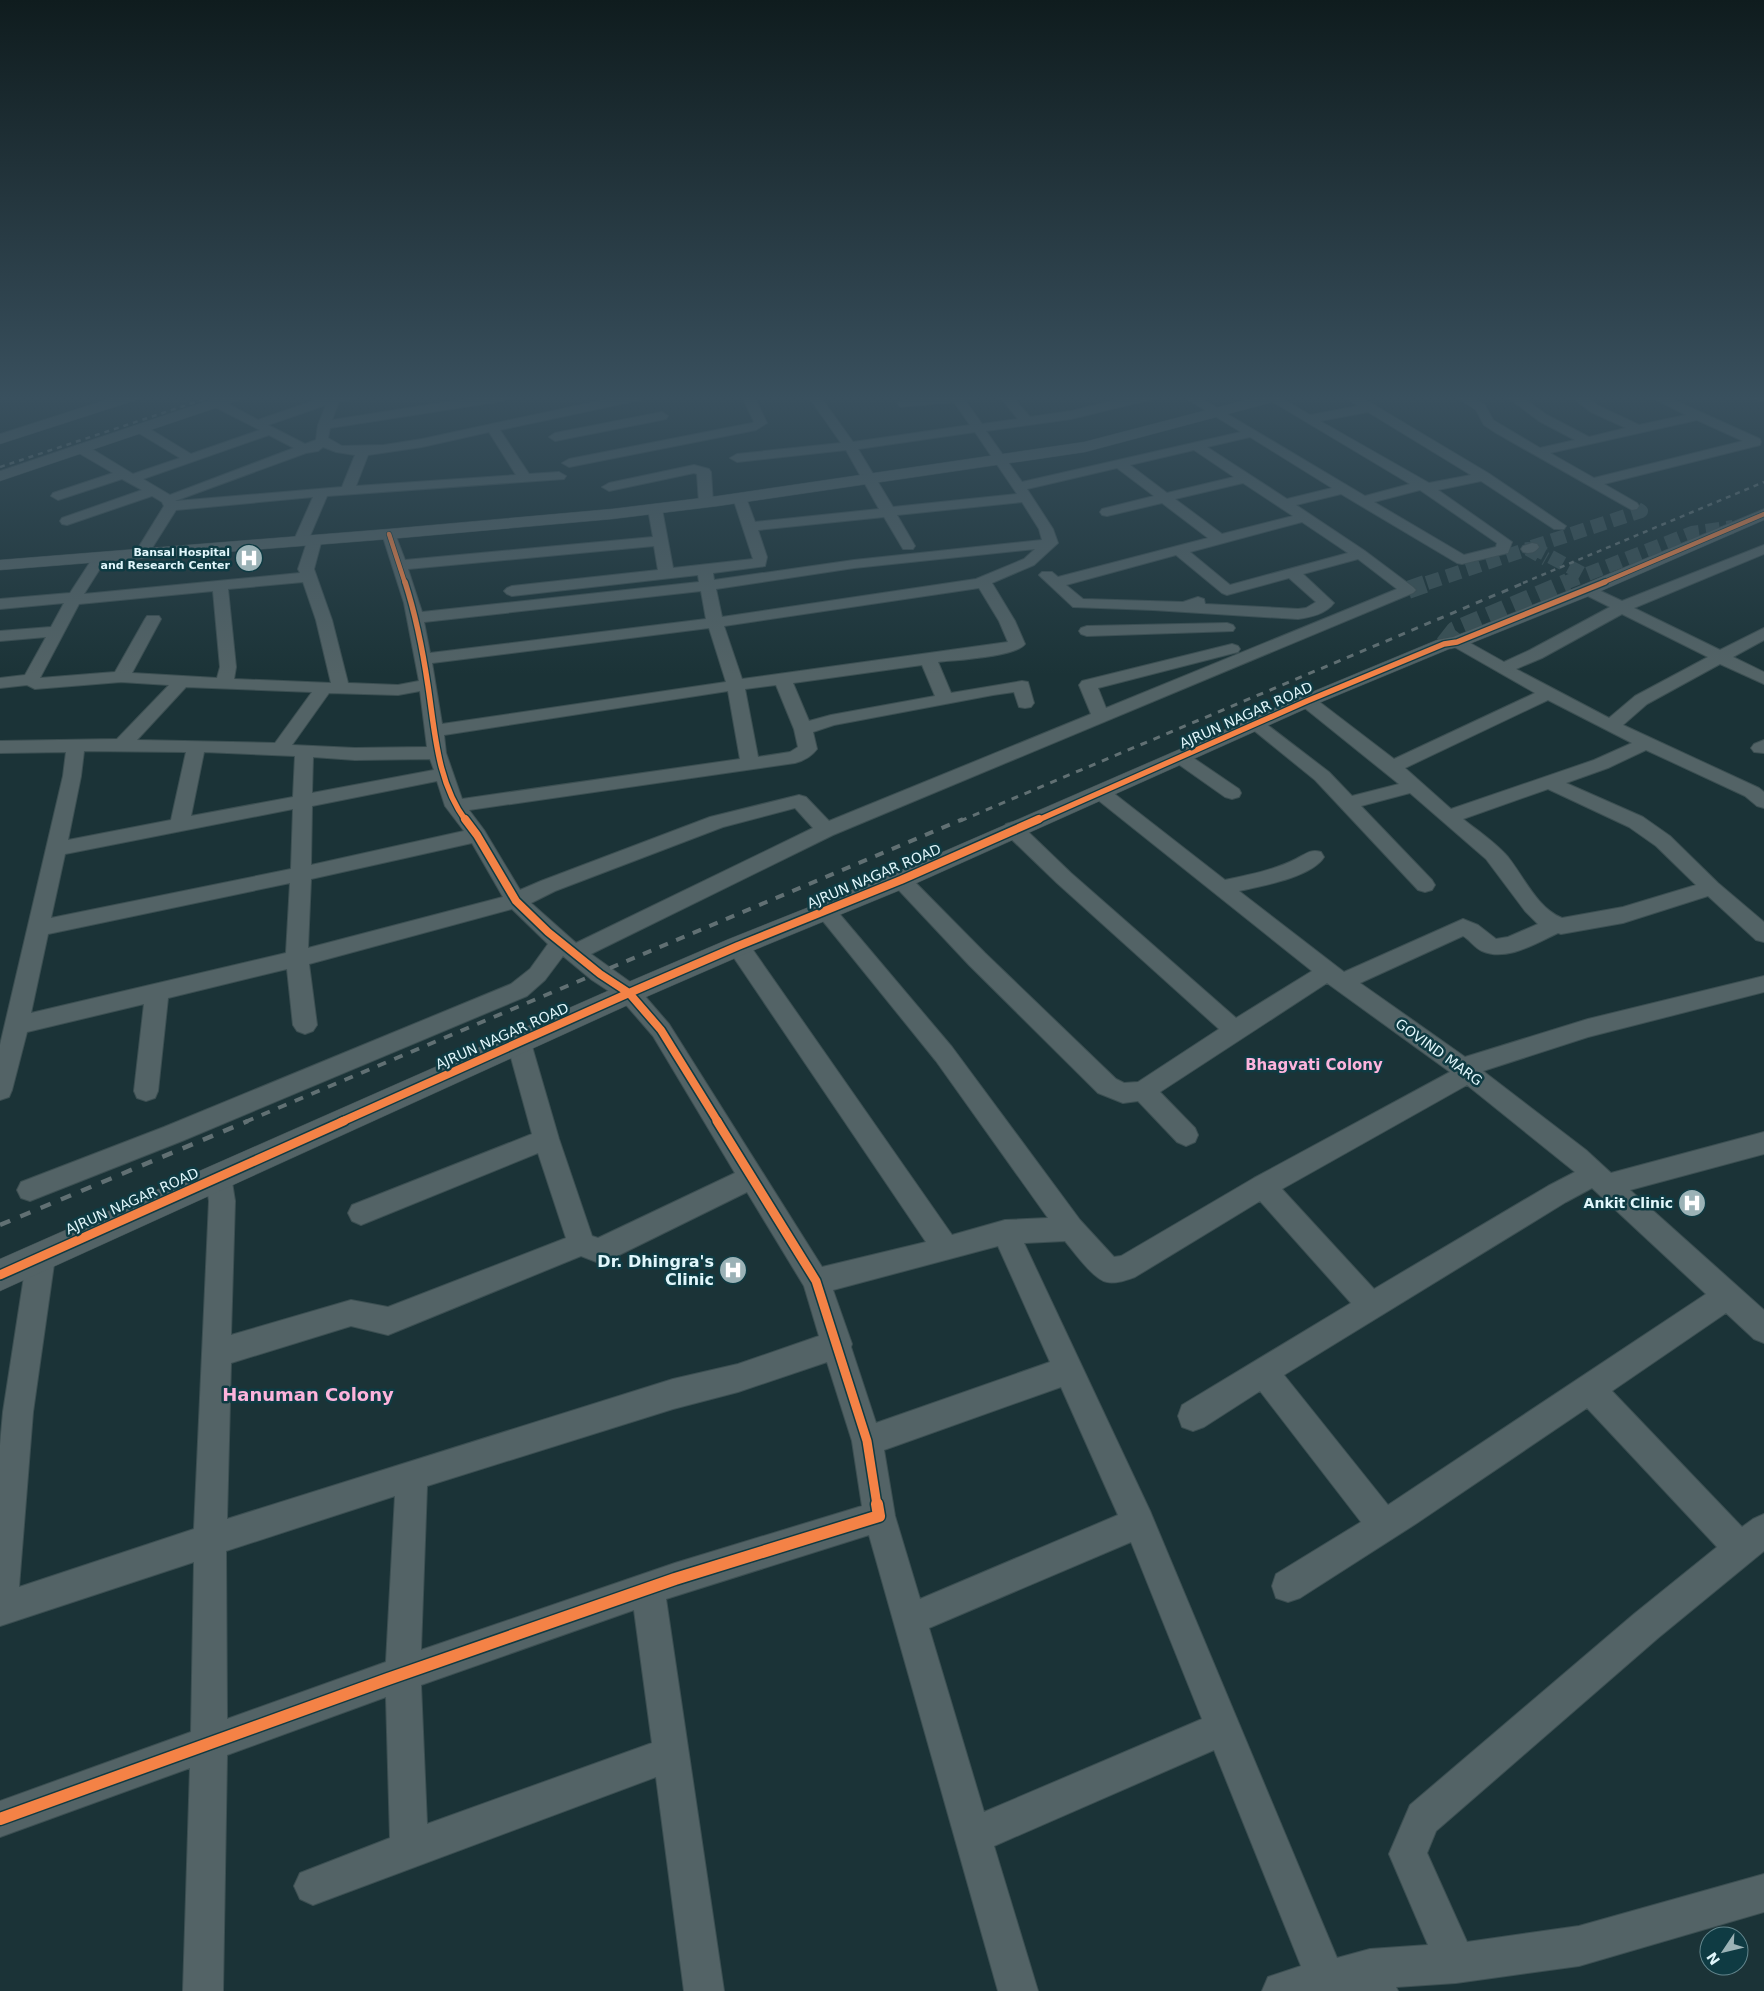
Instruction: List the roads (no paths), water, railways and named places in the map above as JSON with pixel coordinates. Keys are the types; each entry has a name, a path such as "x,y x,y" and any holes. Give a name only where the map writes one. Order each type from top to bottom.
{"street":[{"path":"58,496 82,489"},
{"path":"149,489 170,503 362,489"},
{"path":"142,553 170,503 205,489"},
{"path":"705,489 706,502"},
{"path":"0,565 389,534 654,509 805,489"},
{"path":"874,489 908,546"},
{"path":"1020,489 1049,536"},
{"path":"750,527 888,512 1033,489"},
{"path":"1152,489 1220,540"},
{"path":"1107,512 1202,489"},
{"path":"30,1190 173,1134 519,990 531,982 567,948 826,830 1100,716 1240,652 1408,590 1360,554 1262,489"},
{"path":"1285,504 1344,489 1462,560 1503,550 1505,542 1428,489"},
{"path":"1363,501 1417,489"},
{"path":"1503,489 1560,526"},
{"path":"1602,489 1632,506"},
{"path":"67,521 153,491"},
{"path":"280,749 333,688 324,620 306,569 308,540 322,492"},
{"path":"740,498 760,557 760,563"},
{"path":"654,509 666,574"},
{"name":"AJRUN NAGAR ROAD","path":"0,1274 629,993 738,946 901,880 1307,701 1444,644 1457,642 1584,581 1764,514"},
{"path":"1055,583 1305,517"},
{"path":"389,534 399,566 419,607 426,672 438,752 455,806 477,835 516,902 567,948 629,993 661,1030 816,1281 868,1441 879,1516 1018,1991"},
{"path":"497,593 666,574 705,577 760,563 908,546 1049,536"},
{"path":"0,683 31,680 35,684 121,677 224,684 398,690 426,672 716,622 884,598 983,581 1032,560 1049,536"},
{"path":"419,607 705,577 854,564 1049,536"},
{"path":"399,566 660,541"},
{"path":"1502,669 1536,654 1622,607 1764,549"},
{"path":"1179,550 1227,590"},
{"path":"1185,607 1227,590 1360,554"},
{"path":"31,680 75,598 101,556"},
{"path":"1032,560 1079,604 1153,605 1298,614 1310,612 1326,603 1292,572"},
{"path":"705,577 716,622 736,686 750,763"},
{"path":"0,604 220,587 308,578"},
{"path":"56,849 303,800 438,752 629,700 1007,648 1017,644 1008,620 983,581"},
{"path":"1584,581 1622,607 1764,679"},
{"path":"220,587 228,667 224,684"},
{"path":"1223,609 1227,628 1240,652"},
{"path":"121,677 136,654 152,619"},
{"path":"1087,631 1227,628"},
{"path":"0,636 57,631"},
{"path":"1611,726 1641,700 1764,633"},
{"path":"1457,642 1548,694 1645,744 1760,795"},
{"path":"1100,716 1088,685 1240,652"},
{"path":"928,658 945,699"},
{"path":"122,745 183,680"},
{"path":"455,806 795,757 808,749 803,729 783,680"},
{"path":"803,729 831,720 1022,686 1025,703"},
{"path":"1392,767 1548,694"},
{"path":"1307,701 1392,767 1448,817 1494,854 1543,918 1555,925 1561,926 1622,915 1710,888"},
{"path":"1255,724 1322,776 1425,885"},
{"path":"1448,817 1602,764 1645,744"},
{"path":"0,1090 17,1025 56,849 76,745"},
{"path":"0,747 122,745 280,749 355,754 438,752"},
{"path":"180,824 196,746"},
{"path":"304,751 297,959 305,1025"},
{"path":"1180,757 1232,793"},
{"path":"1549,782 1636,822 1663,841 1710,888 1764,934"},
{"path":"1348,803 1413,786"},
{"name":"GOVIND MARG","path":"1100,792 1335,977 1466,1071 1601,1179 1764,1329"},
{"path":"17,1025 297,959 516,902 548,886 717,822 799,801 826,830"},
{"path":"1013,829 1064,878 1235,1030"},
{"path":"38,928 301,874 477,835"},
{"path":"1220,888 1298,866 1314,857"},
{"path":"901,880 977,959 1107,1086 1123,1093 1143,1092 1235,1030 1335,977 1463,927 1471,929 1488,944 1496,947 1506,946 1555,925"},
{"path":"825,910 944,1054 1071,1228 1108,1270 1125,1268 1263,1186 1466,1071 1588,1028 1764,984"},
{"path":"738,946 946,1249"},
{"path":"146,1091 157,993"},
{"path":"519,1043 546,1139 580,1244"},
{"path":"1143,1092 1186,1135"},
{"path":"361,1214 546,1139"},
{"path":"1193,1416 1372,1306 1601,1179 1764,1143"},
{"path":"203,1991 209,1744 210,1540 222,1201 218,1176"},
{"path":"217,1353 351,1313 388,1321 580,1244 599,1251 752,1178"},
{"path":"1263,1186 1372,1306"},
{"path":"816,1281 946,1249 1005,1232 1071,1228"},
{"path":"1005,1232 1139,1522 1326,1980"},
{"path":"41,1256 9,1416 0,1612 210,1540 412,1475 673,1394 738,1378 838,1344"},
{"path":"1288,1586 1384,1526 1728,1296"},
{"path":"868,1441 1068,1370"},
{"path":"1264,1372 1384,1526"},
{"path":"1456,1963 1408,1854 1423,1818 1646,1626 1753,1539 1590,1389"},
{"path":"409,1850 403,1675 412,1475"},
{"path":"0,1819 648,1588 879,1516"},
{"path":"909,1620 1139,1522"},
{"path":"648,1588 704,1991"},
{"path":"973,1836 1224,1728"},
{"path":"313,1886 670,1754"},
{"path":"1282,1991 1326,1980 1374,1980 1456,1963 1580,1946 1764,1893"}],"tunnel":[{"path":"1632,506 1641,511 1532,547 1585,575 1692,533 1733,527"},
{"path":"1427,583 1528,549 1546,559"},
{"path":"1565,583 1580,577"},
{"path":"1408,590 1431,582"},
{"path":"1444,644 1455,630 1568,582"}],"railway":[{"path":"1523,583 1748,489"},
{"path":"960,821 1526,582"},
{"path":"245,1122 963,819"},
{"path":"0,1225 248,1121"}],"place":[{"name":"Bansal Hospital and Research Center","path":"249,558"},
{"name":"Ankit Clinic","path":"1692,1203"},
{"name":"Dr. Dhingra's Clinic","path":"733,1270"}],"district":[{"name":"Bhagvati Colony","path":"1314,1065"},
{"name":"Hanuman Colony","path":"308,1395"}]}
